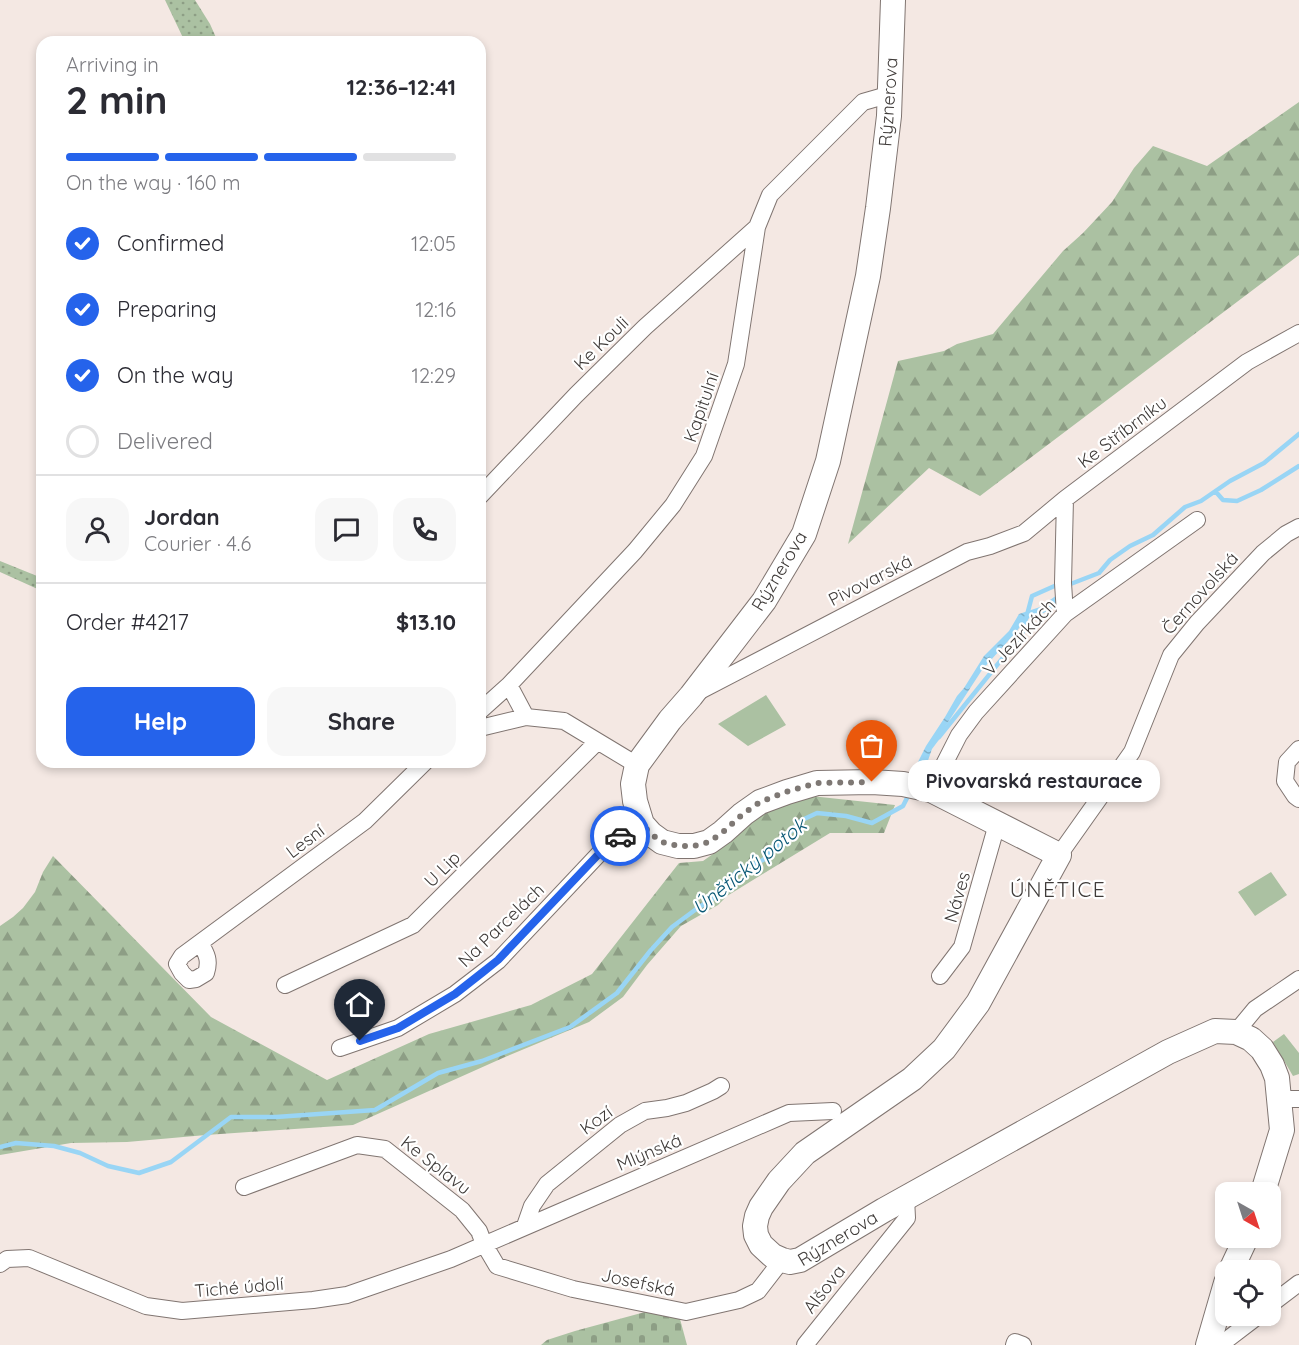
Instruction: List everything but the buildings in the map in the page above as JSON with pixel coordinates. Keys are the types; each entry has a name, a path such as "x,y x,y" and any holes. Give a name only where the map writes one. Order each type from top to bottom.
{"street":[{"name":"Rýznerova","path":"637,765 764,601 804,534 828,461 868,276 891,94 893,0"},
{"name":"Kapitulní","path":"486,706 509,685 634,551 673,505 704,456 736,364 757,227 770,195 863,102 891,94"},
{"name":"Ke Kouli","path":"486,490 576,394 637,334 757,227"},
{"name":"Ke Stříbrníku","path":"1065,499 1247,362 1299,333"},
{"name":"Pivovarská","path":"691,696 967,552 1024,533 1065,499"},
{"path":"1065,499 1063,583 1065,611"},
{"name":"V Jezírkách","path":"931,790 959,735 976,712 1065,611 1197,520"},
{"name":"Černovolská","path":"1059,855 1132,752 1172,655 1197,623 1263,553 1286,534 1299,527"},
{"path":"509,685 526,717"},
{"path":"486,727 526,717 564,721 637,765 633,784 642,824 662,842 678,846 694,846 709,842 760,802 786,792 817,783 872,782 903,784 931,790 1059,855"},
{"name":"U Lip","path":"285,985 413,925 597,742"},
{"path":"1299,749 1287,762 1285,781 1299,799"},
{"name":"Lesní","path":"200,943 365,821 420,768"},
{"name":"Na Parcelách","path":"340,1048 398,1028 455,994 498,960 613,839 642,824"},
{"name":"Náves","path":"940,975 963,947 998,824"},
{"name":"Rýznerova","path":"1059,855 978,1003 944,1049 912,1079 805,1153 779,1181 757,1215 755,1231 764,1248 782,1260 795,1262 806,1257 860,1224 1168,1052 1215,1031 1236,1032"},
{"path":"1266,1182 1289,1099 1262,1049 1251,1039 1236,1032 1255,1009 1299,979"},
{"name":"Kozí","path":"525,1226 532,1206 547,1184 620,1125 645,1111 686,1102 721,1086"},
{"name":"Mlýnská","path":"484,1244 789,1113 832,1111"},
{"name":"Ke Splavu","path":"244,1187 357,1145 385,1149 462,1210 479,1231 484,1244"},
{"name":"Alšova","path":"805,1345 907,1218 906,1198"},
{"name":"Josefská","path":"484,1244 497,1266 573,1289 686,1312 740,1300 758,1291 782,1260"},
{"name":"Tiché údolí","path":"0,1264 7,1259 29,1258 146,1306 194,1311 347,1295 484,1244"},
{"path":"1281,1296 1299,1282"},
{"path":"1208,1345 1215,1321"},
{"path":"1220,1345 1244,1326"},
{"path":"1014,1345 1015,1342 1023,1345"}],"green space":[{"path":"165,0 195,0 215,36 182,36"},
{"path":"1299,102 1299,255 980,496 929,468 848,544 898,361 944,351 957,344 993,334 1063,251 1112,202 1134,168 1153,146 1207,166"},
{"path":"0,561 36,576 36,588 0,572"},
{"path":"766,695 786,725 748,746 718,724"},
{"path":"811,796 895,805 884,833 830,833 681,926 623,997 589,1022 353,1125 127,1142 71,1143 0,1155 0,926 23,908 35,892 53,856 211,1017 327,1080 429,1034 531,1005 592,974 679,863 703,861 720,849 747,820 790,801"},
{"path":"1271,872 1287,895 1255,916 1238,892"},
{"path":"1284,1034 1299,1053 1299,1074 1293,1076 1273,1042"},
{"path":"645,1312 680,1319 687,1345 541,1345 547,1340 575,1331"}],"water":[{"path":"1057,595 1058,605 1023,622 982,670 932,749 915,798 911,776 926,746 984,656 1009,631 1019,614 1040,607"}],"waterway":[{"name":"Únětický potok","path":"1068,585 1099,573 1110,560 1130,546 1153,535 1185,507 1201,501 1230,481 1264,463 1299,434"},
{"path":"1216,492 1223,500 1237,501 1261,490 1299,466"},
{"name":"Únětický potok","path":"939,737 1022,634 1032,596 1059,584"},
{"name":"Únětický potok","path":"0,1147 16,1143 54,1146 80,1153 108,1166 139,1173 171,1162 231,1117 276,1117 375,1110 438,1073 482,1061 570,1027 617,993 672,927 721,893 736,872 763,860 802,820 817,813 846,816 872,823 903,806 909,794"}],"way so far":[{"path":"620,836 642,824 662,842 678,846 694,846 709,842 760,802 786,792 817,783 872,782"}],"place":[{"name":"Pivovarská restaurace","path":"872,782"}],"district":[{"name":"ÚNĚTICE","path":"1058,889"}],"route":[{"path":"360,1041 398,1028 455,994 498,960 613,839 620,836"}]}
